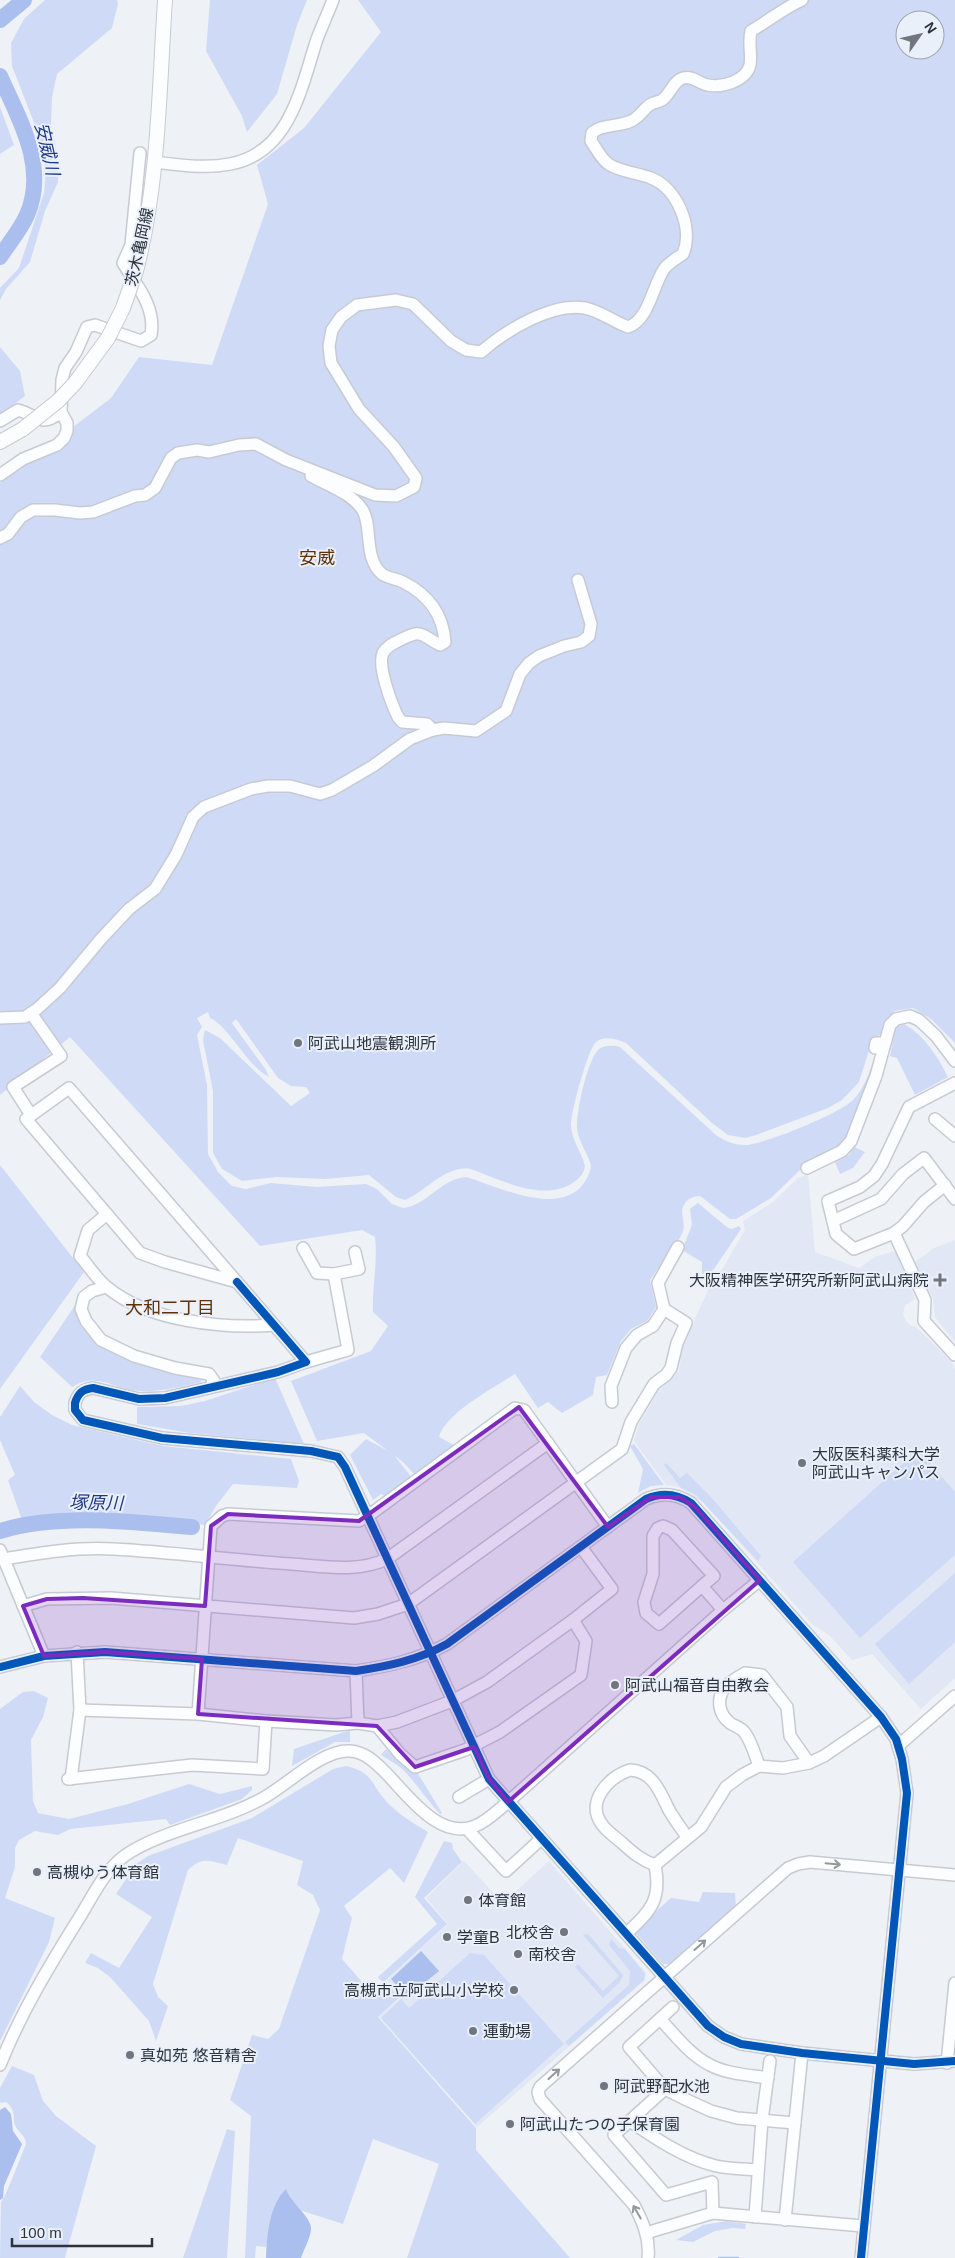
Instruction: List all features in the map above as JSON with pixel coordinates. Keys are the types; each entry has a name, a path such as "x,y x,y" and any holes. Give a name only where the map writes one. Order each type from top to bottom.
{"main road":[{"name":"茨木亀岡線","path":"0,442 23,429 58,401 75,383 108,338 123,308 136,271 146,226 154,162 165,0"}],"street":[{"path":"154,162 183,166 231,164 252,156 266,147 278,136 290,119 318,37 334,0"},
{"path":"0,538 8,534 21,517 33,510 93,512 135,496 145,495 155,488 170,458 178,453 197,450 209,452 239,445 256,444 286,460 375,495 396,496 414,487 416,478 405,460 359,409 331,363 329,346 332,330 341,317 357,304 396,300 413,304 451,341 466,350 481,352 514,328 553,311 569,308 586,308 628,327 633,326 657,288 664,268 683,254 686,235 684,219 672,195 664,185 653,178 609,165 591,141 592,133 596,128 632,121 651,104 663,100 677,82 683,78 693,78 706,85 713,86 736,81 750,66 748,41 751,31 775,17 789,5 802,0"},
{"path":"0,475 23,459 56,445 64,438 68,430 67,423 61,412 62,380 65,368 76,352 87,328 95,325 141,341 151,335 153,324 148,303 123,263 131,245 140,153"},
{"path":"0,422 18,410 44,421 50,420 61,412"},
{"path":"302,466 303,471 308,475 357,503 363,511 366,520 367,539 382,574 413,588 439,614 444,633 445,642 443,644 440,645 426,636 412,634 390,645 382,654 381,659 384,676 398,717 402,722 427,724 432,730"},
{"path":"0,1018 25,1017 60,988 129,909 155,889 176,855 193,817 204,808 252,789 268,786 290,786 320,794 332,790 372,766 410,739 432,730 453,728 469,732 487,726 506,711 520,674 529,663 539,656 564,646 581,642 589,636 591,624 578,580"},
{"path":"31,1013 61,1056 13,1087 31,1115"},
{"path":"807,1168 839,1153 851,1141 876,1076 879,1045 890,1025 896,1019 910,1016 926,1025 955,1061"},
{"path":"945,1185 924,1202 903,1226 894,1233 854,1249 836,1234 828,1201 863,1185 876,1173 909,1107 955,1083"},
{"path":"237,1282 140,1253 26,1119 69,1088 237,1282 273,1325 306,1362"},
{"path":"935,1119 955,1136"},
{"path":"833,1221 881,1199 903,1174 924,1158 955,1199"},
{"path":"107,1214 88,1230 80,1256 106,1287 136,1305 194,1322 247,1327 273,1325"},
{"path":"894,1233 925,1300 924,1322 955,1355"},
{"path":"23,1606 47,1599 83,1598 354,1618 378,1614 408,1604 622,1449 632,1422 654,1384 666,1375 671,1368 677,1343 686,1323 664,1309 658,1283 678,1247"},
{"path":"303,1248 317,1273 334,1274 359,1269 355,1252"},
{"path":"334,1274 348,1350 260,1376 165,1398 139,1398 87,1388 77,1397 75,1410 83,1420 162,1438 311,1450 338,1457 346,1467 452,1702 489,1779 664,1978 708,2026 724,2038 741,2044 802,2054 914,2064 951,2062 955,1983"},
{"path":"106,1287 79,1296 81,1309 86,1321 101,1340 134,1356 175,1368 230,1376 260,1376"},
{"path":"612,1402 611,1386 626,1348 637,1335 653,1326 664,1309"},
{"path":"209,1374 214,1381 210,1388"},
{"path":"198,1714 211,1526 222,1516 228,1514 359,1521 515,1408 524,1410 608,1527"},
{"path":"44,1656 2,1555 53,1550 112,1549 209,1558 351,1568 366,1567 388,1559 548,1442"},
{"path":"0,1667 44,1656 77,1652 105,1652 356,1671 387,1667 430,1653 447,1644 651,1497 665,1494 680,1497 695,1506 881,1717 896,1739 898,1746 907,1793 875,2128 860,2258"},
{"path":"663,1526 672,1530 714,1576 702,1586 660,1624 646,1613 644,1602 653,1574 653,1536 658,1528 663,1526"},
{"path":"80,1710 198,1714 266,1721 336,1725 358,1723 377,1726 412,1718 452,1702 487,1682 573,1620 612,1589 581,1547"},
{"path":"0,2064 24,2013 59,1951 107,1874 120,1859 137,1848 256,1802 328,1756 344,1751 358,1753 374,1761 434,1821 453,1829 467,1829 480,1824 508,1802 723,1610 760,1580"},
{"path":"702,1586 723,1610"},
{"path":"377,1726 400,1754 415,1767 473,1747 500,1732 581,1674 586,1641 573,1620"},
{"path":"77,1652 80,1710 69,1779 192,1765 263,1768 266,1721"},
{"path":"356,1671 358,1723"},
{"path":"759,1766 745,1732 725,1719 720,1710 719,1700 722,1690 745,1672 762,1675 782,1698 787,1707 790,1736 809,1763"},
{"path":"898,1746 955,1696"},
{"path":"655,1865 701,1827 726,1787 759,1766 783,1768 809,1763 824,1756 881,1717"},
{"path":"655,1865 641,1860 601,1824 596,1812 597,1799 610,1781 630,1770 646,1775 658,1788 670,1812 687,1837"},
{"path":"459,1797 489,1779"},
{"path":"467,1829 509,1874 541,1839"},
{"path":"648,2258 646,2233 634,2205 540,2099 538,2092 540,2087 788,1868 810,1862 955,1875"},
{"path":"626,1934 649,1912 656,1898 658,1882 655,1865"},
{"path":"673,2007 629,2047 665,2089 711,2111 737,2118 795,2123"},
{"path":"660,2020 684,2044 710,2065 738,2073 768,2078"},
{"path":"785,2220 802,2054"},
{"path":"755,2217 762,2120 770,2061"},
{"path":"665,2089 614,2135 666,2195 712,2182"},
{"path":"630,2121 670,2147 716,2166 758,2170"},
{"path":"713,2213 712,2182 716,2166"},
{"path":"646,2233 713,2213 863,2226"}],"highlighted area":[{"path":"519,1407 608,1527 651,1497 680,1497 695,1507 760,1580 508,1802 489,1779 474,1747 415,1767 377,1726 198,1714 202,1659 105,1652 44,1656 23,1606 47,1599 83,1598 205,1606 211,1526 228,1514 359,1521"}],"shaded area":[{"path":"45,0 117,0 118,4 112,28 57,74 52,97 51,126 57,154 58,182 45,211 30,262 6,289 0,300 0,288 19,268 44,193 46,170 41,147 33,120 12,66 11,43 24,19"},
{"path":"210,0 307,0 297,25 277,94 247,132 242,116 206,51"},
{"path":"358,0 955,0 955,1043 931,1019 913,1008 895,1011 886,1021 882,1034 873,1038 859,1082 842,1100 828,1108 745,1138 728,1135 712,1123 626,1043 615,1039 603,1039 596,1042 589,1057 580,1083 571,1120 575,1142 585,1166 580,1177 562,1188 536,1190 509,1183 471,1169 462,1169 444,1175 405,1200 396,1197 369,1175 325,1179 276,1177 242,1181 222,1169 213,1153 213,1091 203,1040 205,1030 220,1038 291,1106 310,1093 306,1087 291,1086 278,1078 236,1019 232,1023 269,1077 253,1064 224,1028 210,1018 208,1012 197,1018 202,1027 197,1035 207,1085 208,1154 218,1172 232,1186 246,1189 271,1183 317,1187 366,1184 377,1189 392,1204 403,1208 420,1202 449,1182 466,1177 509,1192 540,1199 556,1199 569,1195 581,1187 588,1177 591,1166 578,1134 578,1111 590,1065 598,1050 603,1047 620,1047 717,1136 731,1143 746,1145 769,1140 801,1128 844,1107 861,1090 878,1049 869,1088 844,1145 805,1165 771,1198 736,1219 730,1219 700,1196 690,1198 685,1203 682,1211 684,1228 681,1236 650,1280 656,1307 647,1321 631,1329 621,1341 607,1375 596,1377 593,1395 562,1413 548,1402 538,1408 515,1374 460,1410 443,1428 439,1437 454,1445 414,1474 394,1455 412,1478 385,1496 381,1494 373,1500 350,1455 366,1439 388,1451 364,1433 317,1441 291,1381 371,1351 388,1326 373,1312 376,1256 375,1237 362,1230 260,1246 70,1037 0,1095 0,483 111,398 139,357 212,365 268,204 257,165 304,128 381,32"},
{"path":"0,107 14,145 0,154"},
{"path":"0,347 20,371 25,396 0,415"},
{"path":"904,1024 918,1034 930,1047 948,1077 915,1095 897,1058 890,1056 896,1026"},
{"path":"854,1147 865,1152 853,1168 840,1174 835,1162 849,1155"},
{"path":"0,1165 84,1272 0,1389"},
{"name":"大阪医科薬科大学 阿武山キャンパス","path":"808,1174 815,1252 859,1268 875,1257 895,1251 915,1299 905,1305 903,1314 906,1321 911,1326 916,1327 952,1362 955,1370 955,1678 921,1709 872,1654 852,1660 830,1636 812,1624 704,1503 679,1487 666,1485 634,1441 639,1424 659,1390 679,1371 683,1344 712,1282 716,1280 745,1230 743,1221 773,1202 798,1178"},
{"path":"698,1203 728,1228 732,1229 739,1226 741,1229 714,1269 709,1273 702,1274 702,1262 682,1250 692,1225 690,1209"},
{"name":"大阪精神医学研究所新阿武山病院","path":"955,1240 955,1342 935,1317 933,1298 915,1262 934,1248"},
{"path":"76,1304 80,1323 101,1346 134,1363 201,1380 201,1382 155,1391 130,1390 98,1381 90,1381 72,1387 40,1357"},
{"path":"275,1378 304,1444 190,1433 137,1424 137,1407 181,1406 205,1401"},
{"path":"20,1386 34,1402 52,1415 72,1425 163,1446 291,1459 299,1481 297,1488 233,1484 216,1506 205,1525 114,1516 68,1516 22,1520 8,1480 15,1475 0,1440 0,1417"},
{"path":"634,1444 664,1485 651,1486 638,1493 643,1469 630,1446"},
{"path":"918,1450 955,1492 955,1555 860,1638 793,1562"},
{"path":"666,1463 680,1478 687,1473 711,1497 761,1556 758,1561 695,1494 681,1488 664,1465"},
{"path":"955,1573 955,1642 909,1684 875,1644"},
{"path":"34,1691 48,1698 43,1717 31,1740 33,1801 38,1813 69,1819 128,1804 189,1784 220,1794 252,1786 252,1790 242,1799 170,1825 166,1819 70,1829 58,1835 35,1831 19,1840 15,1848 15,1867 5,1898 55,1918 49,1942 0,2041 0,1709 23,1692"},
{"path":"350,1730 350,1742 335,1742 292,1766 294,1749"},
{"path":"386,1749 411,1772 417,1772 442,1813 440,1814 401,1768 381,1755"},
{"path":"346,1766 355,1768 366,1775 391,1806 428,1832 404,1883 390,1868 344,1906 352,1918 342,1959 374,1996 386,1986 378,1977 437,1924 415,1897 444,1841 452,1843 453,1849 462,1862 424,1898 447,1924 385,1981 399,1998 378,2017 476,2128 476,2150 570,2258 407,2258 439,2164 373,2139 343,2224 281,2204 266,2247 256,2246 255,2258 245,2258 251,2116 230,2100 252,2035 268,2039 279,2029 320,1910 313,1895 297,1885 303,1861 238,1838 227,1865 202,1861 188,1870 153,1984 158,1997 168,2006 156,2041 149,2021 111,1978 98,1968 85,1963 91,1953 119,1968 152,1917 116,1894 136,1864 148,1856 252,1818 333,1769"},
{"name":"高槻市立阿武山小学校","path":"464,1861 503,1903 549,1861 646,1973 645,1980 477,2127 379,2017 400,1998 386,1981 448,1924 426,1898"},
{"path":"703,1892 735,1893 736,1907 670,1964 663,1964 634,1931 671,1898 699,1902"},
{"path":"583,1935 589,1935 623,1975 620,1982 603,1998 575,1967 578,1964 603,1991 619,1976"},
{"path":"611,1939 619,1948 625,1949 645,1974 644,1980 569,2046 565,2042 629,1985 630,1971 609,1945"},
{"name":"運動場","path":"470,1953 484,1955 564,2044 475,2124 381,2018 401,1999 409,2008"},
{"path":"12,2066 34,2075 43,2101 56,2116 96,2146 65,2258 0,2258 1,2202 10,2185 26,2144 24,2137 15,2124 12,2109 6,2102 0,2103 0,2088"},
{"path":"227,2129 235,2131 227,2258 183,2258"},
{"path":"727,2221 746,2224 745,2229 733,2228 715,2231 693,2242 676,2240 703,2225"}],"water":[{"path":"421,1951 439,1971 407,1997 391,1979"},
{"path":"5,2107 11,2114 13,2131 22,2144 4,2186 3,2198 0,2200 0,2110"},
{"path":"286,2189 308,2219 311,2228 310,2235 301,2258 266,2258 268,2231 272,2212"}],"waterway":[{"name":"安威川","path":"0,20 24,0"},
{"name":"安威川","path":"0,76 28,144 33,161 34,179 33,197 27,215 0,257"},
{"name":"塚原川","path":"0,1531 46,1522 96,1520 192,1527"},
{"path":"719,2258 738,2258"}],"cycle path":[{"path":"237,1282 306,1362 278,1372 165,1398 139,1399 93,1388 89,1389 81,1392 75,1403 75,1410 83,1420 162,1438 311,1451 338,1457 345,1467 489,1779 708,2026 724,2037 741,2044 802,2053 914,2064 955,2061"},
{"path":"0,1667 44,1656 105,1652 356,1671 392,1664 414,1658 447,1644 646,1499 658,1495 669,1495 691,1503 881,1717 896,1739 902,1759 907,1793 861,2258"}],"place":[{"name":"阿武山地震観測所","path":"298,1043"},
{"name":"大阪精神医学研究所新阿武山病院","path":"940,1280"},
{"name":"大阪医科薬科大学 阿武山キャンパス","path":"802,1463"},
{"name":"阿武山福音自由教会","path":"615,1685"},
{"name":"高槻ゆう体育館","path":"37,1872"},
{"name":"体育館","path":"468,1900"},
{"name":"北校舎","path":"564,1932"},
{"name":"学童B","path":"447,1937"},
{"name":"南校舎","path":"518,1954"},
{"name":"高槻市立阿武山小学校","path":"514,1990"},
{"name":"運動場","path":"473,2031"},
{"name":"真如苑 悠音精舎","path":"130,2055"},
{"name":"阿武野配水池","path":"604,2086"},
{"name":"阿武山たつの子保育園","path":"510,2124"}],"district":[{"name":"安威","path":"317,558"},
{"name":"大和二丁目","path":"170,1308"}]}
